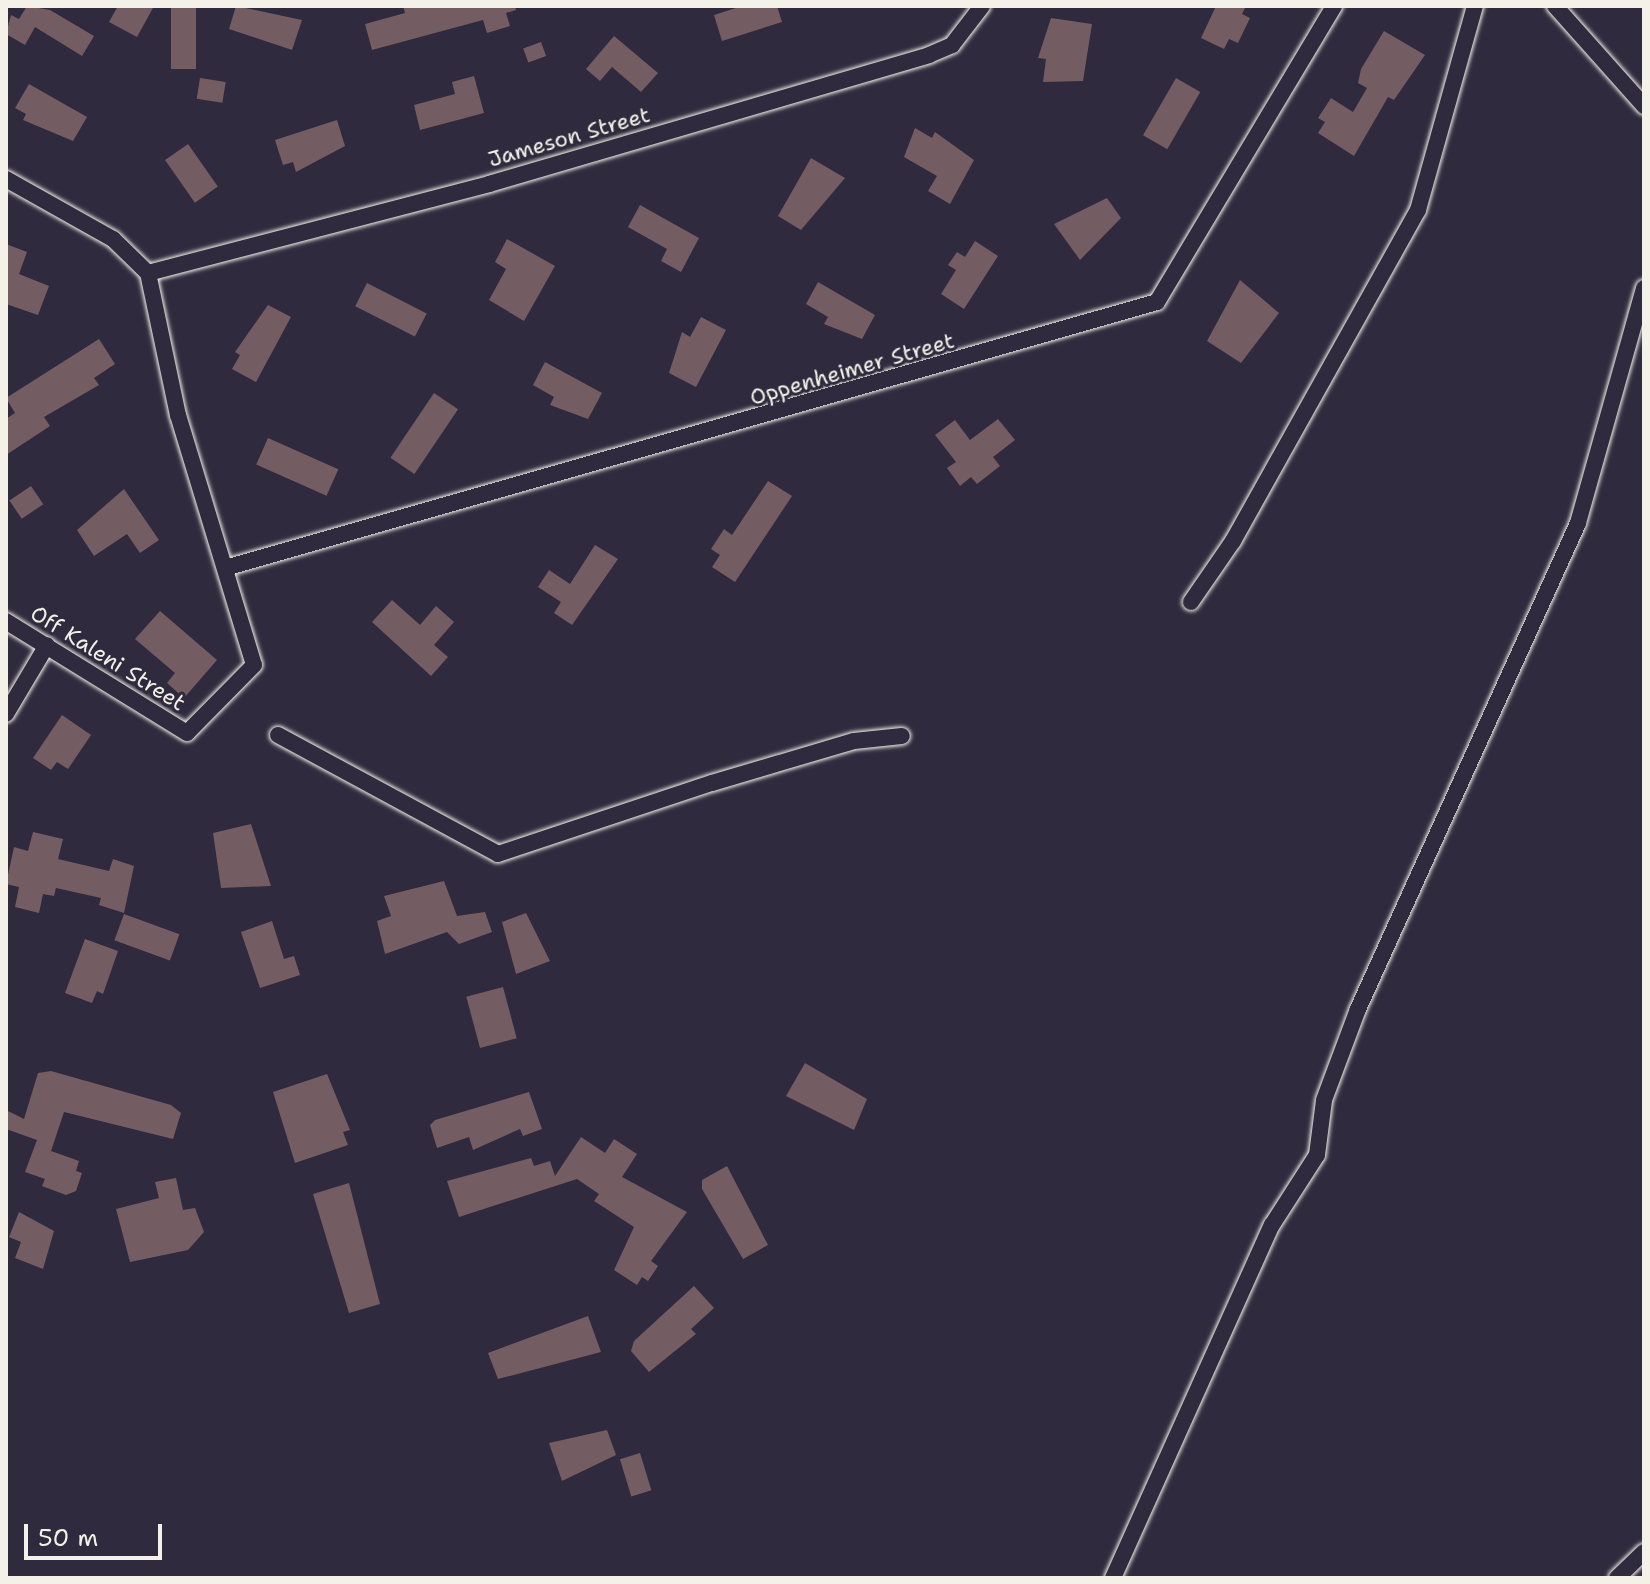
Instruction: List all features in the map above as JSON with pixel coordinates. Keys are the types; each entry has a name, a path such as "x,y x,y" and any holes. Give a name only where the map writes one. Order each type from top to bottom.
{"street":[{"name":"Jameson Street","path":"148,273 489,184 929,55 952,45 982,6"},
{"name":"Oppenheimer Street","path":"225,568 1157,302 1334,6"},
{"path":"1191,602 1233,541 1418,210 1475,6"},
{"path":"1555,6 1644,106"},
{"path":"6,179 113,239 148,273 178,415 225,568"},
{"path":"1113,1578 1272,1225 1317,1155 1324,1100 1358,1009 1578,523 1644,288"},
{"name":"Off Kaleni Street","path":"6,621 187,733 254,665 225,568"},
{"path":"6,714 47,645"},
{"path":"278,735 498,854 570,824 854,741 902,736"},
{"path":"1617,1578 1644,1552"}],"building":[{"path":"27,6 50,10 94,36 82,56 35,27 25,45 6,34 11,15 19,19"},
{"path":"118,6 154,6 137,37 109,22"},
{"path":"171,6 196,6 196,69 171,69"},
{"path":"236,6 302,20 292,50 229,29"},
{"path":"403,6 515,6 516,10 506,13 510,26 487,33 483,20 372,50 365,24 405,13"},
{"path":"742,6 777,6 782,22 722,41 714,15"},
{"path":"1216,6 1246,6 1242,14 1250,18 1238,43 1229,39 1224,49 1201,38"},
{"path":"1051,18 1092,24 1083,81 1043,82 1046,59 1038,58"},
{"path":"1384,31 1425,55 1394,100 1388,97 1354,156 1318,133 1325,122 1318,118 1331,98 1353,112 1367,88 1358,83 1361,69"},
{"path":"614,36 658,73 641,92 612,67 600,81 586,69"},
{"path":"541,42 546,56 528,63 523,48"},
{"path":"474,76 484,113 420,130 414,105 455,94 452,82"},
{"path":"200,78 226,82 222,103 197,99"},
{"path":"1176,78 1200,92 1167,149 1143,135"},
{"path":"29,84 87,117 73,141 23,120 26,114 15,108"},
{"path":"337,120 345,146 296,172 293,162 283,165 275,140"},
{"path":"915,128 932,138 935,132 974,160 950,204 928,191 937,176 904,157"},
{"path":"188,144 218,187 195,203 165,160"},
{"path":"811,158 845,178 801,230 778,216"},
{"path":"1107,198 1121,218 1080,260 1054,224"},
{"path":"640,205 699,238 681,272 661,261 667,249 628,227"},
{"path":"507,239 555,266 524,321 489,300 506,269 495,262"},
{"path":"975,241 998,256 964,309 941,294 956,270 948,265 957,252 965,257"},
{"path":"6,244 27,252 19,274 49,286 38,315 6,304"},
{"path":"1240,280 1279,313 1241,363 1207,341"},
{"path":"818,282 875,315 862,339 824,324 828,317 806,304"},
{"path":"367,283 427,313 415,337 355,306"},
{"path":"268,305 291,317 256,382 232,369 240,355 235,352"},
{"path":"701,317 726,330 696,387 669,373 682,332 690,337"},
{"path":"99,339 115,364 94,378 99,385 44,417 50,426 6,455 6,419 15,413 6,398"},
{"path":"545,362 602,393 588,419 550,405 554,397 533,385"},
{"path":"434,393 458,409 414,474 390,458"},
{"path":"998,419 1015,440 993,457 1000,466 977,484 971,477 960,486 947,468 956,462 935,435 955,420 970,440"},
{"path":"268,438 338,469 327,496 256,464"},
{"path":"768,481 792,496 735,582 712,567 720,555 711,549 724,529 732,535"},
{"path":"31,486 43,504 22,519 9,501"},
{"path":"124,489 159,540 140,553 127,534 94,556 77,530"},
{"path":"595,545 618,559 572,625 554,613 561,602 538,587 549,570 570,584"},
{"path":"392,600 420,625 436,606 454,622 434,645 448,657 431,676 372,622"},
{"path":"160,611 217,660 184,698 167,683 175,673 135,639"},
{"path":"62,715 91,735 68,769 57,762 51,770 33,758"},
{"path":"251,824 271,886 221,888 213,833"},
{"path":"33,832 63,839 58,859 109,871 113,859 134,866 124,913 99,905 101,898 56,888 54,896 43,894 39,913 15,907 19,887 6,884 14,847 28,851"},
{"path":"444,881 457,916 485,912 492,932 459,944 447,932 385,954 377,921 391,916 384,896"},
{"path":"526,913 550,961 516,974 502,922"},
{"path":"124,914 179,934 170,960 114,940"},
{"path":"272,921 284,959 294,956 300,975 260,988 241,932"},
{"path":"85,939 118,951 103,994 97,991 92,1003 65,993"},
{"path":"503,987 517,1038 480,1048 466,997"},
{"path":"805,1063 867,1099 854,1130 786,1096"},
{"path":"51,1071 171,1105 181,1113 173,1139 64,1112 51,1151 79,1161 76,1171 82,1173 76,1191 66,1195 42,1186 45,1179 25,1172 37,1140 6,1129 6,1110 24,1119 38,1073"},
{"path":"327,1074 350,1130 343,1132 348,1145 295,1163 273,1092"},
{"path":"529,1092 542,1129 523,1136 520,1129 473,1150 469,1137 437,1148 430,1125 435,1120"},
{"path":"581,1137 605,1153 614,1139 637,1154 622,1177 687,1212 651,1261 658,1266 648,1281 642,1277 637,1285 614,1270 634,1227 594,1201 599,1194 577,1179 459,1217 447,1181 531,1158 534,1166 550,1161 555,1176"},
{"path":"727,1166 768,1245 743,1259 702,1189 702,1180"},
{"path":"176,1178 183,1210 195,1208 204,1232 188,1250 130,1262 116,1209 159,1198 155,1182"},
{"path":"349,1183 380,1304 349,1313 313,1194"},
{"path":"19,1212 54,1231 43,1269 15,1258 21,1242 9,1237"},
{"path":"694,1286 714,1308 691,1329 696,1334 649,1372 631,1351 634,1341"},
{"path":"588,1316 601,1352 498,1379 488,1353"},
{"path":"607,1430 616,1455 562,1481 549,1443"},
{"path":"640,1453 651,1490 631,1496 620,1459"}]}
